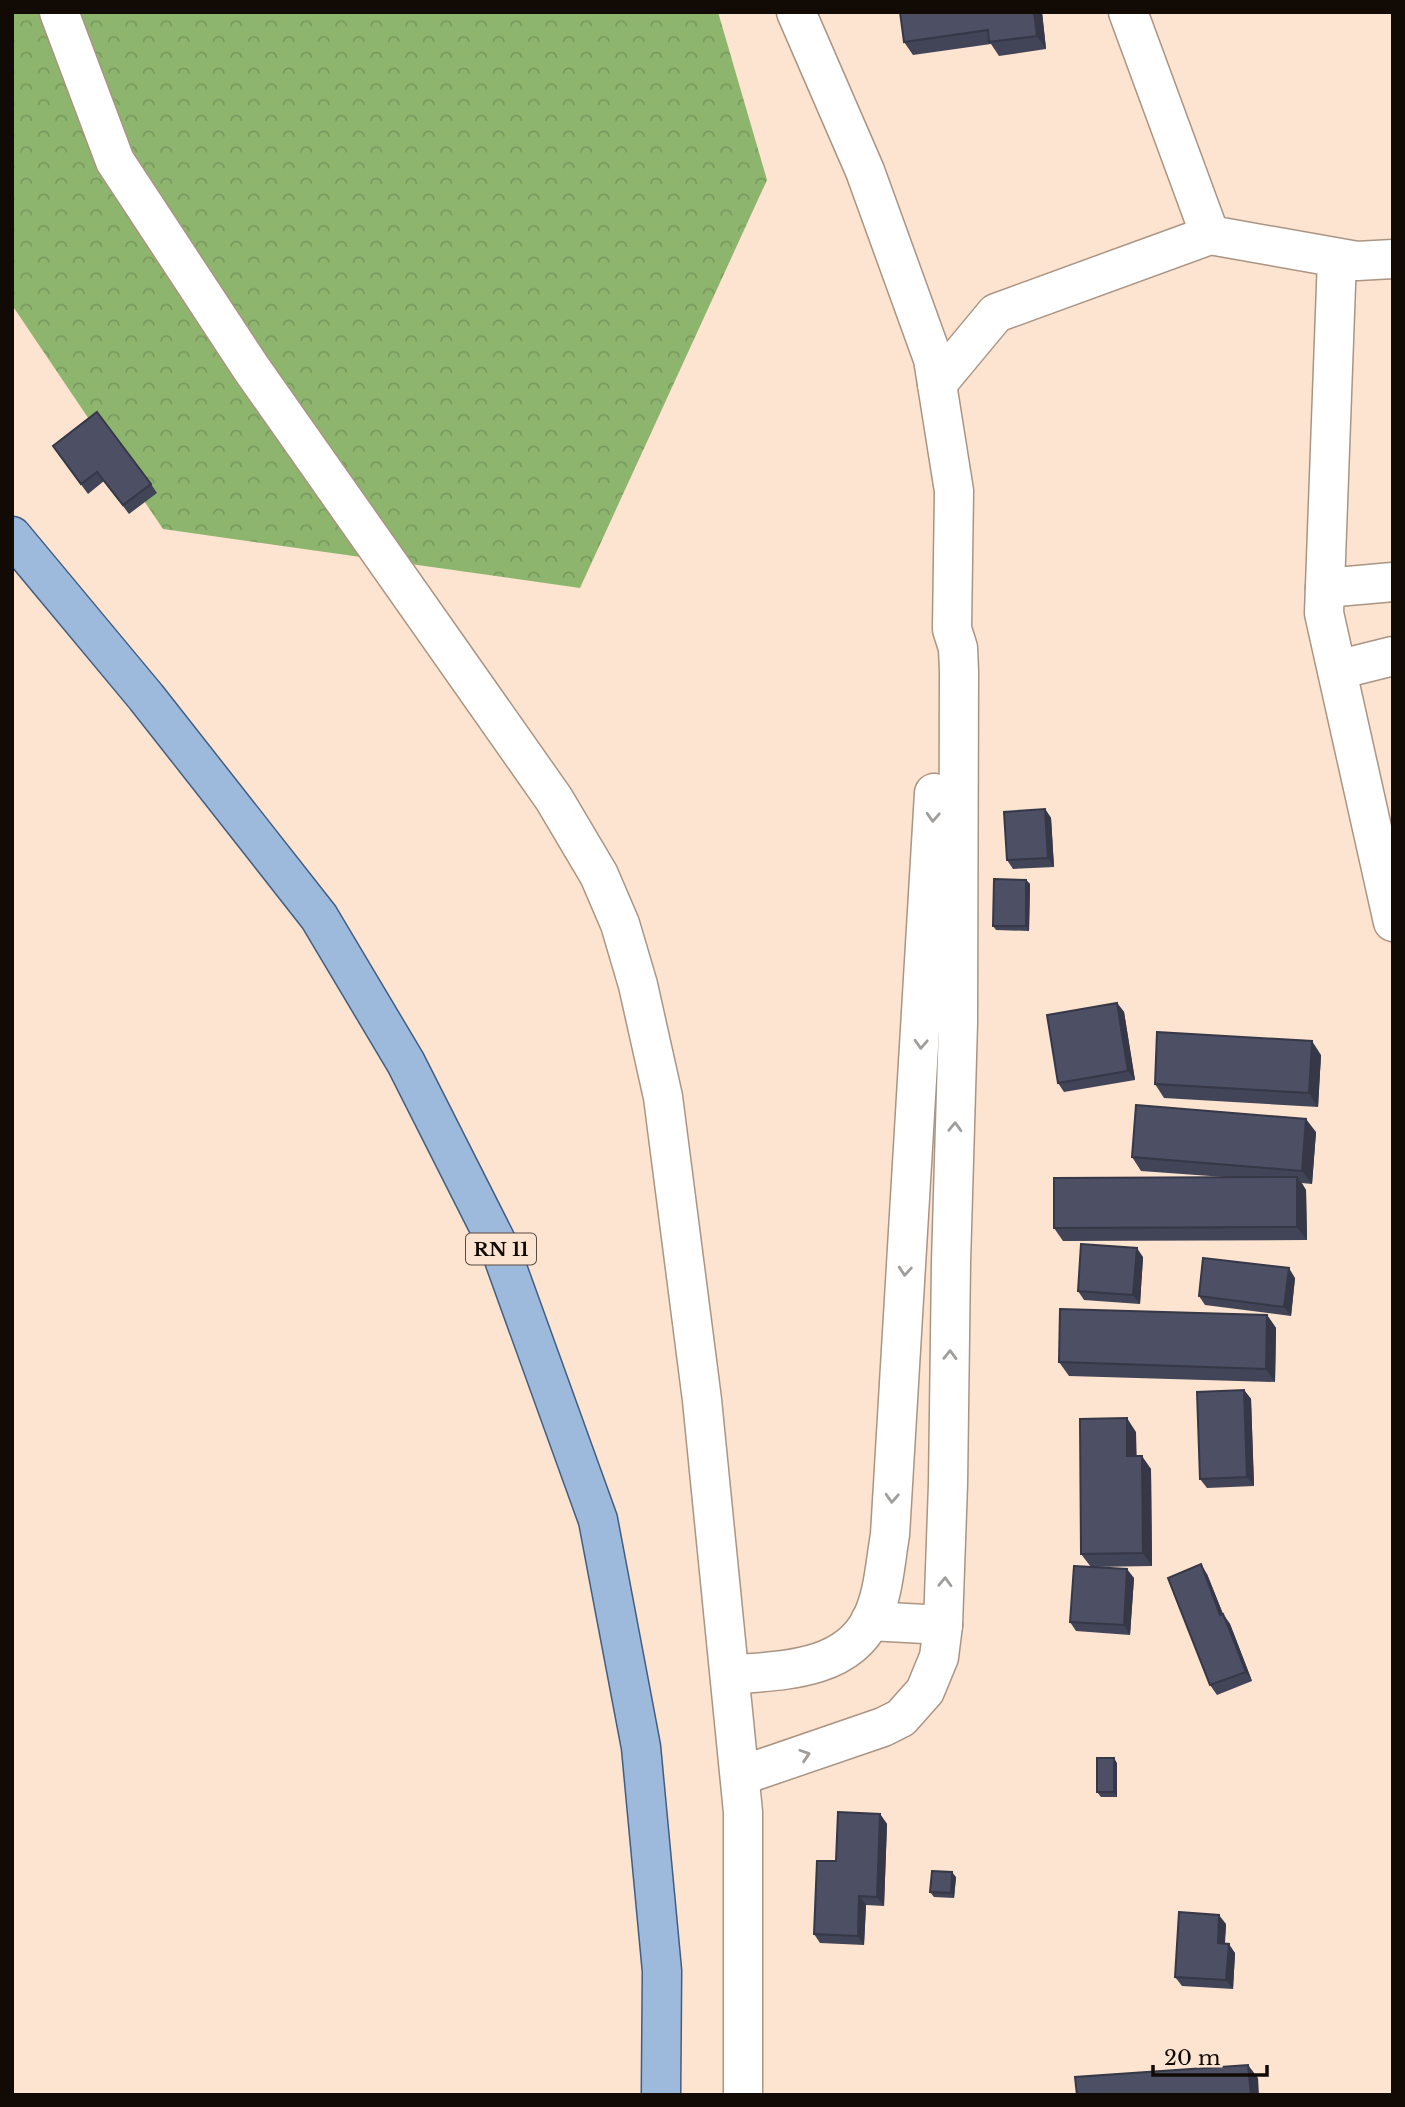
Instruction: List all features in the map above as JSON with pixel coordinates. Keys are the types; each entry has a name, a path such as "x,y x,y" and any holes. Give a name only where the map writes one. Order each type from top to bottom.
{"main road":[{"name":"RN 11","path":"12,536 146,697 319,917 406,1063 502,1251 598,1520 641,1746 662,1971 661,2095"}],"street":[{"path":"59,12 115,160 251,368 554,799 599,875 620,924 638,985 663,1097 702,1400 744,1839 743,2095"},
{"path":"740,1776 865,1735 901,1718 925,1691 939,1657 943,1625 948,1484 958,1023 958,648 952,629 954,491 933,359 865,171 796,12"},
{"path":"1128,12 1210,235"},
{"path":"937,384 996,313 1210,235 1357,261 1393,259"},
{"path":"1338,258 1324,613 1393,922"},
{"path":"1325,588 1393,582"},
{"path":"730,1675 803,1667 836,1657 855,1641 870,1621 882,1587 890,1535 925,977 936,714 940,669 952,629"},
{"path":"1337,670 1393,656"},
{"path":"870,1621 943,1625"}],"green space":[{"path":"12,12 718,12 767,180 580,588 163,529 12,305"}],"building":[{"path":"900,12 1034,12 1037,36 989,42 988,30 904,42"},
{"path":"97,412 151,484 123,505 97,472 81,484 53,446"},
{"path":"1045,809 1048,858 1007,860 1004,812"},
{"path":"994,879 1026,880 1026,926 993,926"},
{"path":"1117,1003 1128,1071 1058,1083 1047,1015"},
{"path":"1157,1032 1312,1041 1309,1093 1155,1084"},
{"path":"1136,1105 1306,1119 1302,1171 1132,1157"},
{"path":"1297,1177 1297,1227 1054,1228 1054,1178"},
{"path":"1081,1244 1137,1248 1133,1295 1078,1291"},
{"path":"1203,1258 1289,1268 1284,1307 1199,1296"},
{"path":"1060,1309 1267,1315 1266,1369 1059,1362"},
{"path":"1244,1390 1247,1477 1200,1479 1197,1392"},
{"path":"1127,1418 1127,1456 1142,1456 1143,1553 1081,1554 1080,1419"},
{"path":"1201,1564 1246,1672 1210,1685 1168,1578"},
{"path":"1074,1566 1127,1569 1124,1625 1070,1622"},
{"path":"1097,1758 1114,1758 1114,1792 1097,1792"},
{"path":"838,1812 880,1814 877,1897 859,1896 858,1936 814,1934 817,1861 836,1861"},
{"path":"932,1871 952,1872 951,1893 930,1892"},
{"path":"1179,1912 1219,1915 1218,1943 1229,1944 1226,1980 1175,1977"},
{"path":"1248,2065 1251,2095 1077,2095 1075,2077"}]}
